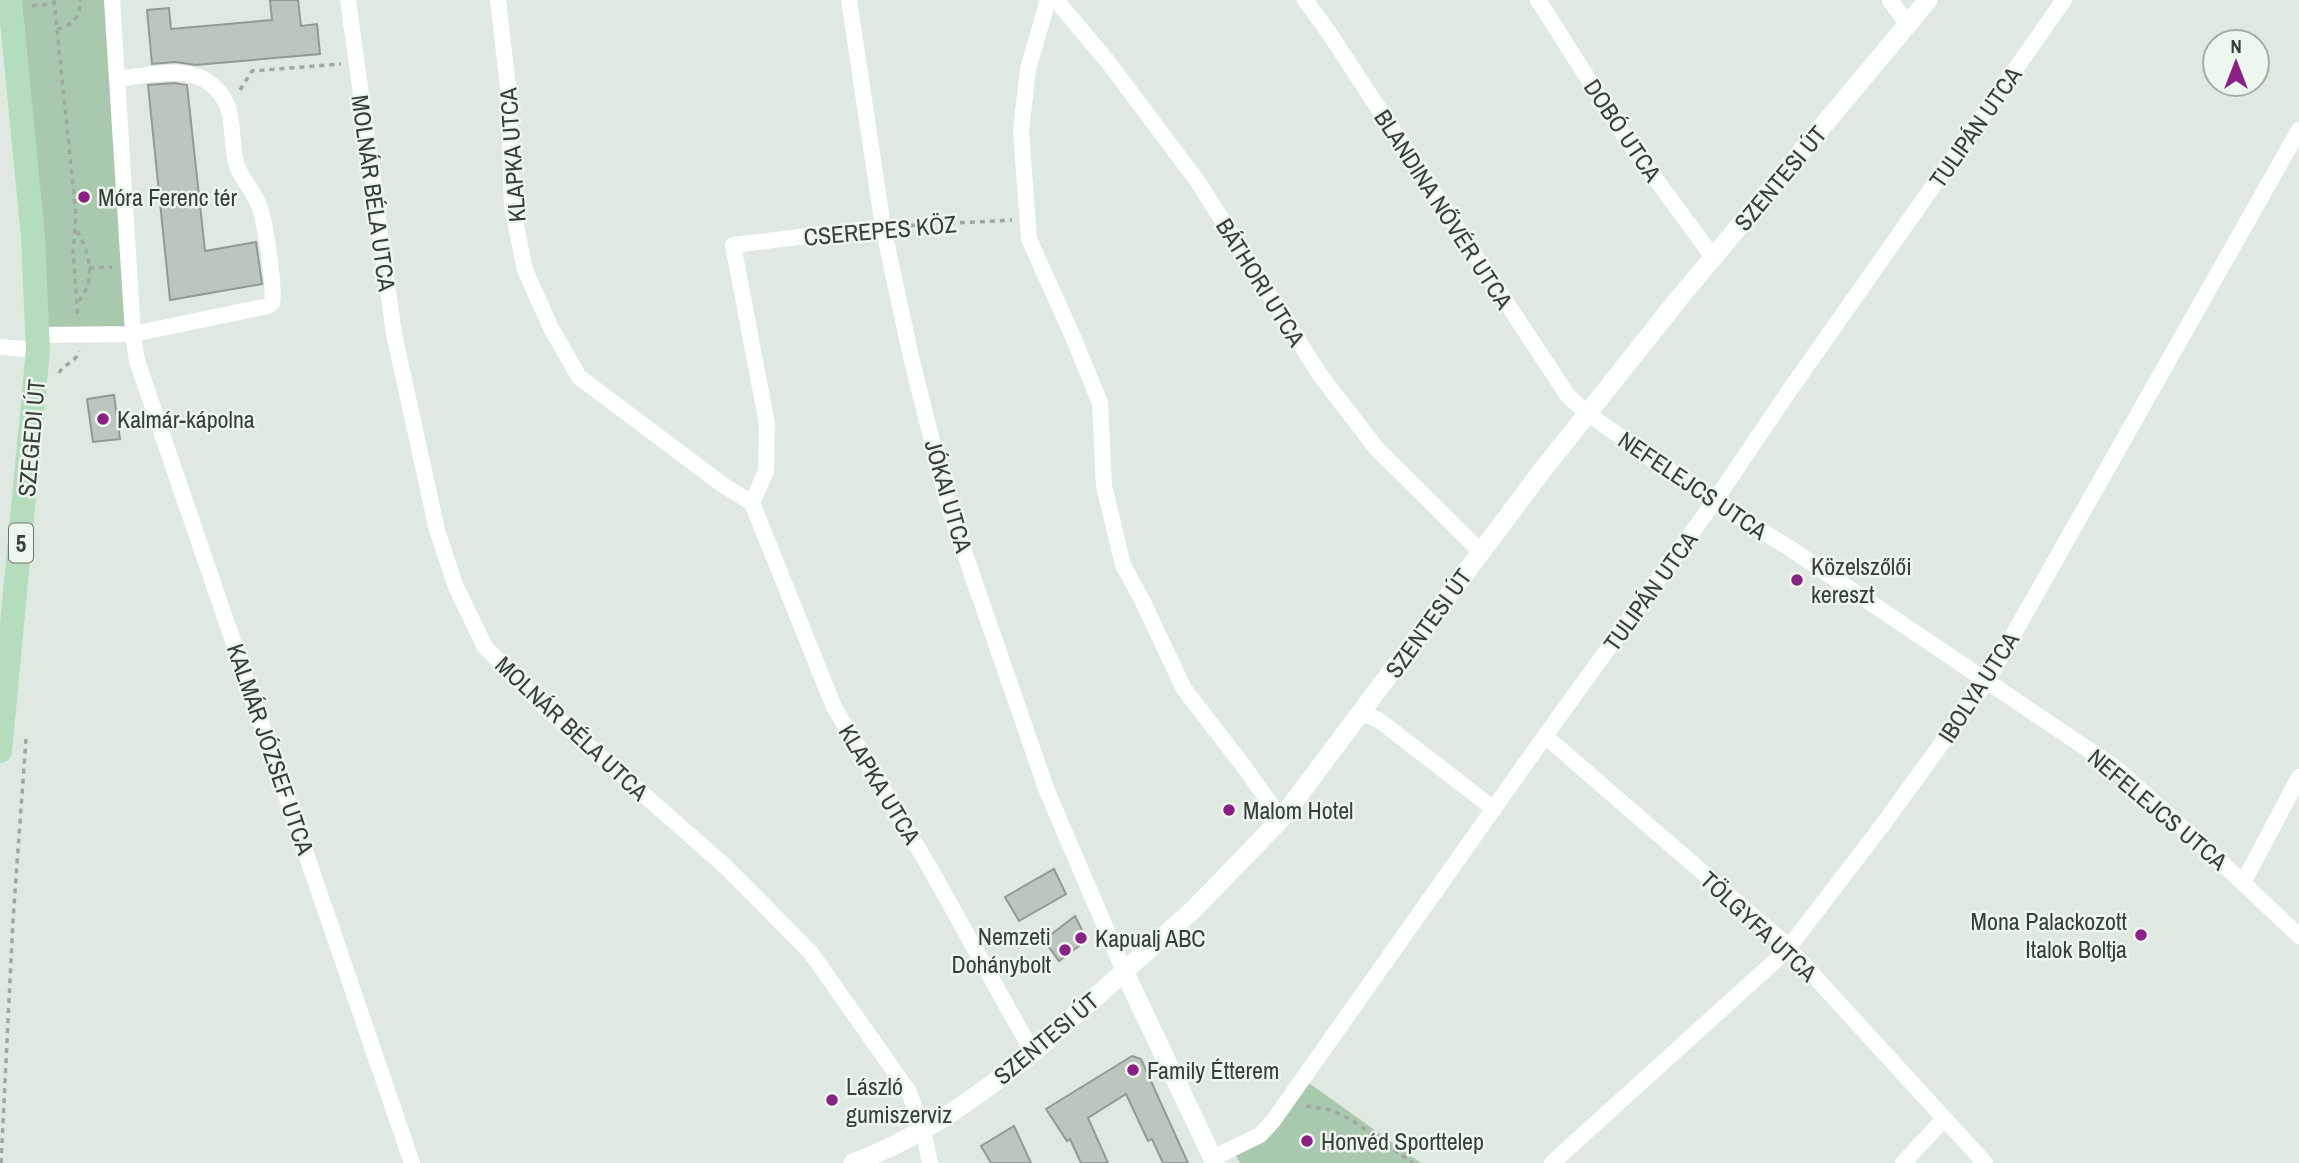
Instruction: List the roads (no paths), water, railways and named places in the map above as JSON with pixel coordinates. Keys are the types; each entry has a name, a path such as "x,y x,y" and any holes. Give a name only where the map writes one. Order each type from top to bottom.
{"main road":[{"name":"5","path":"10,0 33,237 38,343"},
{"name":"SZEGEDI ÚT","path":"0,751 38,343"}],"street":[{"path":"112,0 133,334"},
{"name":"MOLNÁR BÉLA UTCA","path":"348,0 394,334 437,530 456,587 485,647 542,705 726,867 811,953 909,1092 923,1130 930,1163"},
{"name":"KLAPKA UTCA","path":"498,0 508,87 512,206 525,271 551,328 579,377 723,485 752,503 834,707 931,870 1033,1053"},
{"name":"JÓKAI UTCA","path":"849,0 883,227 911,357 948,505 1047,791 1124,971"},
{"path":"1048,0 1028,69 1020,131 1029,239 1100,403 1104,486 1122,565 1143,602 1184,689 1282,819"},
{"name":"BÁTHORI UTCA","path":"1056,0 1108,62 1198,182 1320,374 1377,449 1480,551"},
{"name":"BLANDINA NŐVÉR UTCA","path":"1305,0 1568,396 1587,414"},
{"name":"DOBÓ UTCA","path":"1538,0 1627,140 1713,257"},
{"path":"1890,0 1908,24"},
{"name":"SZENTESI ÚT","path":"853,1163 923,1130 1007,1074 1061,1031 1194,909 1282,819 1363,713 1480,551 1587,414 1713,257 1928,0"},
{"name":"TULIPÁN UTCA","path":"1214,1160 1260,1135 1283,1107 1714,502 2064,0"},
{"path":"0,347 133,334 272,303 262,215 236,162 229,106 221,92 196,75 185,72 117,79"},
{"name":"IBOLYA UTCA","path":"1552,1163 1788,948 1881,827 1987,681 2299,130"},
{"name":"CSEREPES KÖZ","path":"752,503 766,471 767,424 733,246 883,227"},
{"name":"KALMÁR JÓZSEF UTCA","path":"133,334 138,361 412,1163"},
{"name":"NEFELEJCS UTCA","path":"1587,414 1714,502 1788,547 2117,769 2299,936"},
{"path":"1363,713 1380,721 1494,809"},
{"name":"TÖLGYFA UTCA","path":"1545,736 1788,948 1985,1163"},
{"path":"2243,883 2299,777"},
{"path":"1124,971 1214,1160"},
{"path":"1903,1163 1944,1119"}],"place":[{"name":"Móra Ferenc tér","path":"84,197"},
{"name":"Kalmár-kápolna","path":"103,419"},
{"name":"Közelszőlői kereszt","path":"1797,580"},
{"name":"Malom Hotel","path":"1229,810"},
{"name":"Mona Palackozott Italok Boltja","path":"2141,935"},
{"name":"Kapualj ABC","path":"1081,938"},
{"name":"Nemzeti Dohánybolt","path":"1065,950"},
{"name":"Family Étterem","path":"1133,1070"},
{"name":"László gumiszerviz","path":"832,1100"},
{"name":"Honvéd Sporttelep","path":"1307,1141"}]}
